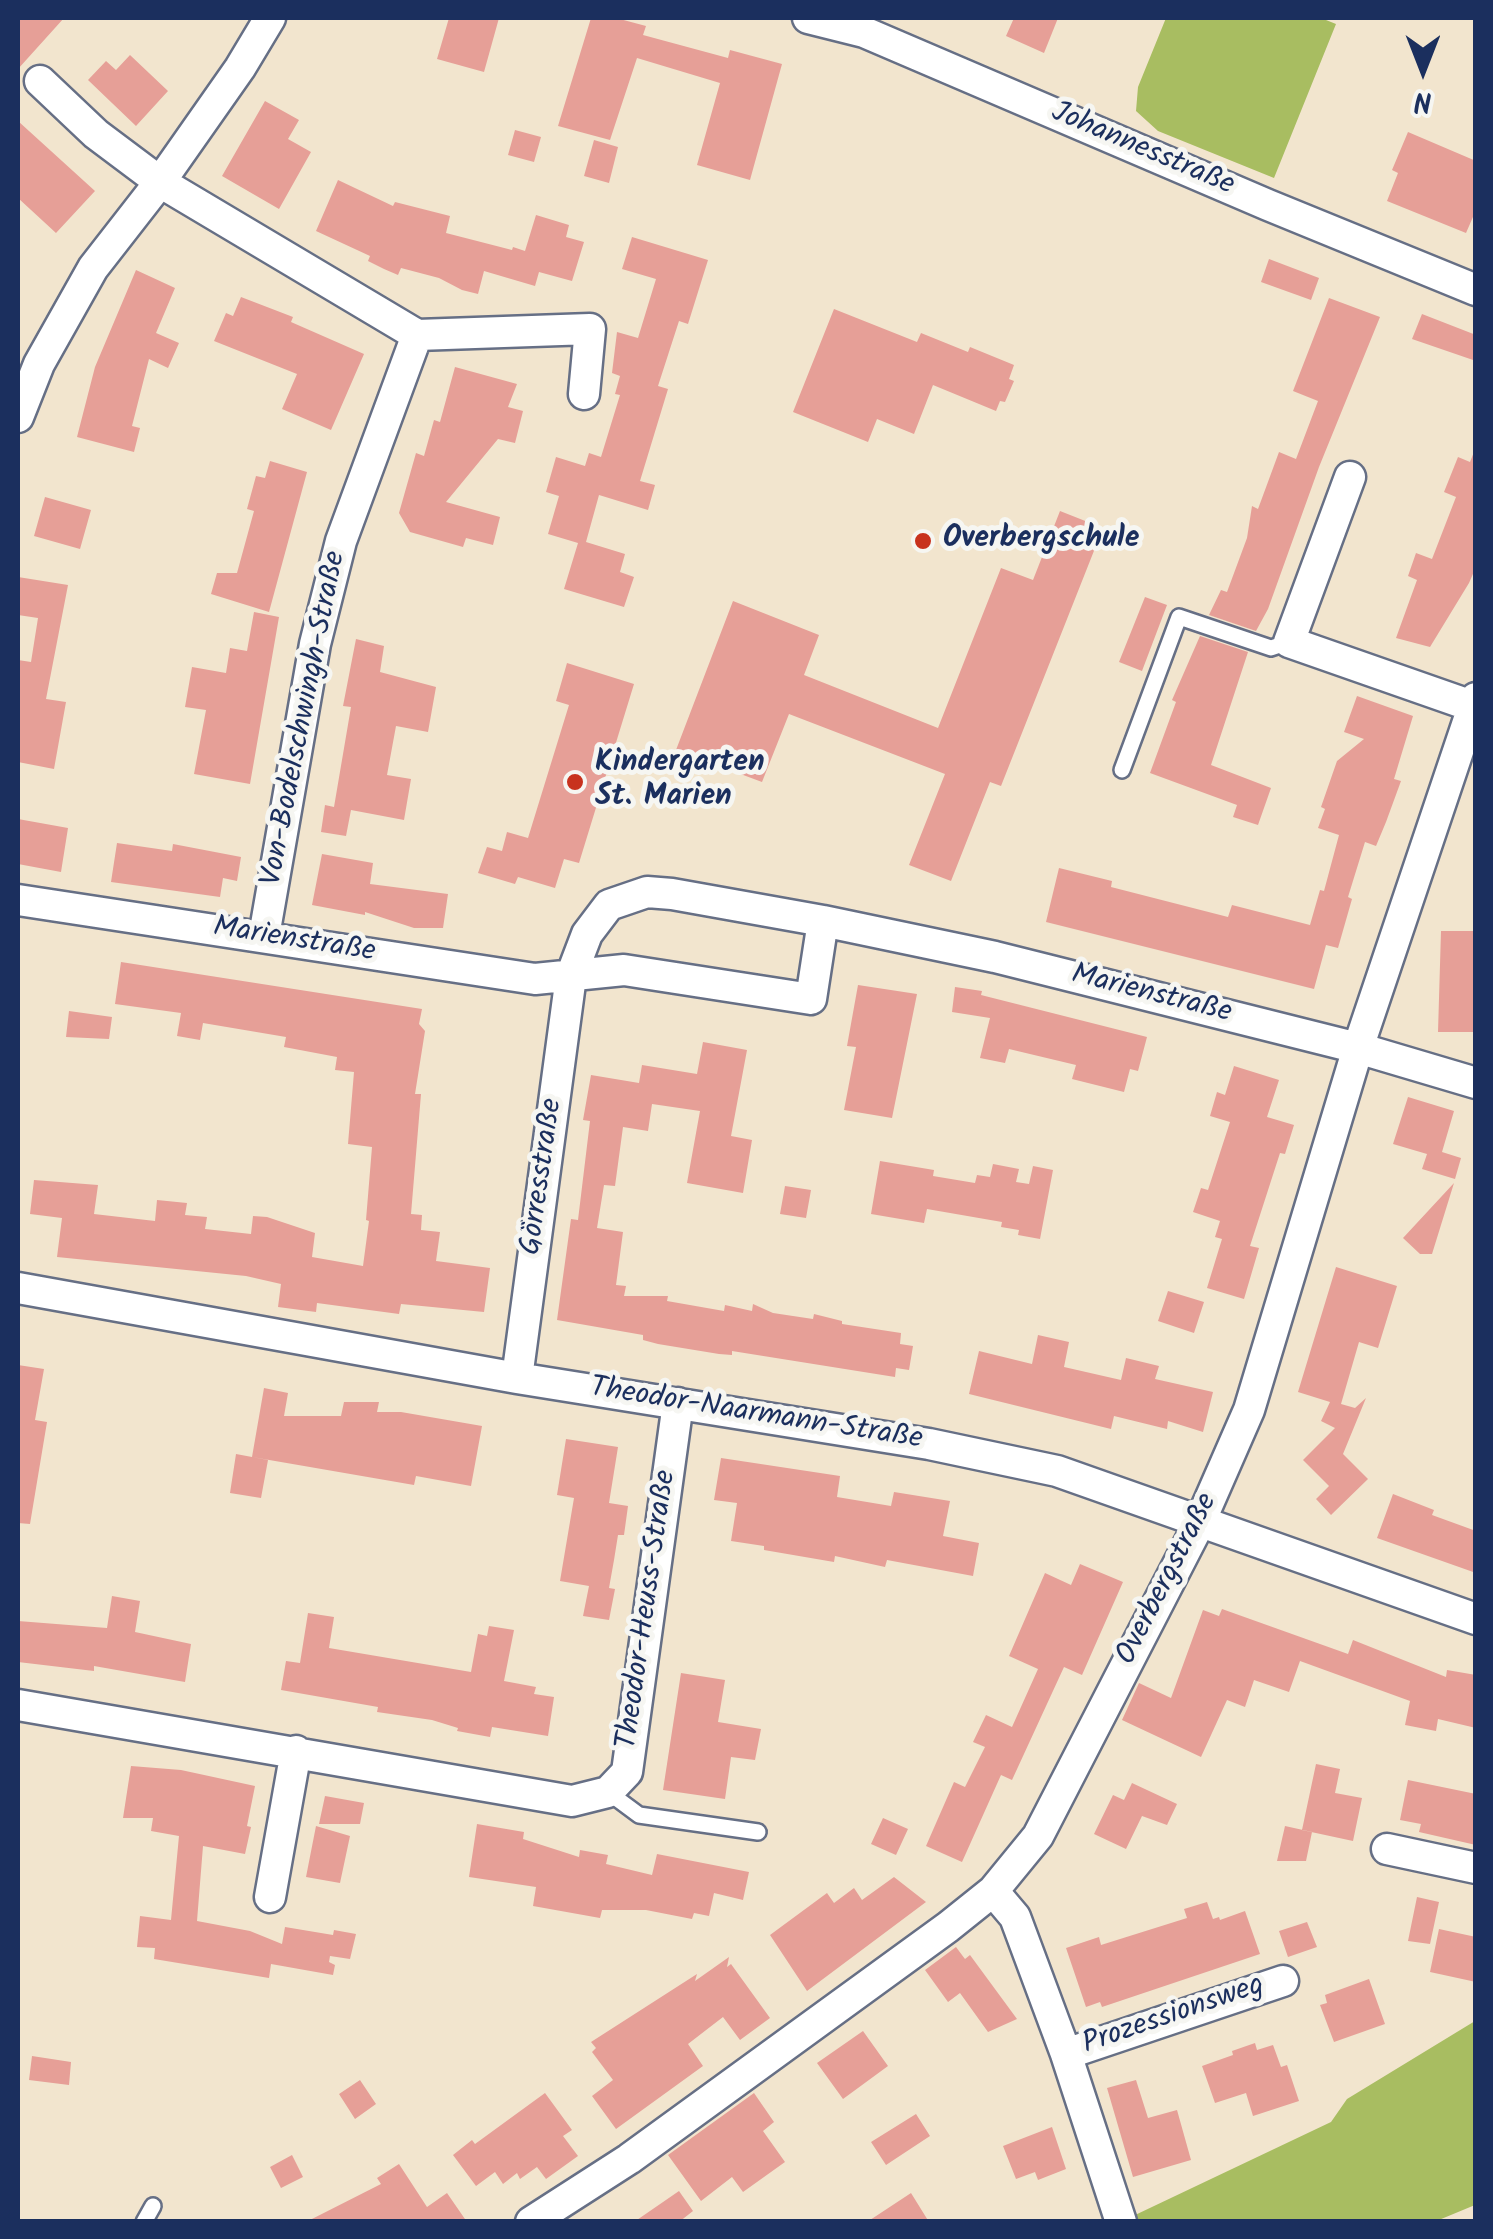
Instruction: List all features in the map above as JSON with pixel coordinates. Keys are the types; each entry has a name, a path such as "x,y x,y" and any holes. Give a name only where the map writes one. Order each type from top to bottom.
{"street":[{"path":"18,418 48,348 92,268 160,182 270,18"},
{"name":"Johannesstraße","path":"808,18 864,32 1476,290"},
{"path":"40,80 96,134 160,182 416,334 590,329 584,394"},
{"name":"Von-Bodelschwingh-Straße","path":"264,936 315,644 341,541 416,334"},
{"path":"1289,642 1350,477"},
{"name":"Overbergstraße","path":"532,2222 629,2159 948,1928 994,1890 1038,1836 1200,1522 1249,1410 1358,1048 1474,702 1289,642"},
{"name":"Marienstraße","path":"571,976 586,934 608,905 647,892 672,894 995,957 1358,1048 1476,1083"},
{"name":"Marienstraße","path":"18,900 535,979 624,970 811,999 824,921"},
{"name":"Görresstraße","path":"516,1378 571,976"},
{"name":"Theodor-Naarmann-Straße","path":"18,1288 516,1378 930,1444 1058,1471 1476,1620"},
{"name":"Theodor-Heuss-Straße","path":"18,1705 572,1801 608,1792 626,1772 678,1403"},
{"path":"270,1897 296,1751"},
{"path":"1387,1850 1476,1868"},
{"name":"Prozessionsweg","path":"994,1890 1015,1917 1122,2222"},
{"name":"Prozessionsweg","path":"1066,2054 1282,1981"}],"lane":[{"path":"1122,770 1179,617 1272,648 1289,642"},
{"path":"608,1792 639,1816 758,1832"},
{"path":"144,2222 153,2206"}],"green space":[{"path":"1166,18 1321,18 1336,24 1274,178 1158,131 1136,111 1138,87"},
{"path":"1475,2021 1475,2205 1434,2222 1135,2222 1133,2216 1331,2122 1347,2099"}],"building":[{"path":"18,18 64,18 18,69"},
{"path":"449,18 499,18 484,72 437,59"},
{"path":"591,18 616,18 646,26 643,35 728,58 730,50 782,64 750,180 697,165 720,83 637,58 610,140 558,126"},
{"path":"1014,18 1058,18 1044,53 1006,36"},
{"path":"130,55 168,91 136,126 88,80 106,61 116,70"},
{"path":"265,101 299,120 288,139 311,152 279,209 222,176"},
{"path":"18,121 95,191 56,233 18,198"},
{"path":"515,130 541,137 534,162 508,155"},
{"path":"1408,132 1476,161 1476,210 1466,233 1387,201 1398,173 1392,170"},
{"path":"594,140 618,147 609,183 584,176"},
{"path":"338,180 393,206 395,202 450,216 446,233 512,250 513,247 525,251 536,215 569,225 566,237 584,242 572,281 539,272 535,286 484,271 478,294 439,278 401,268 398,275 384,269 368,261 370,256 316,231"},
{"path":"632,237 708,260 688,324 679,321 658,386 668,389 640,481 655,485 648,510 599,495 586,542 625,554 620,572 634,577 624,607 564,589 578,543 548,534 559,496 546,492 556,457 585,466 589,453 601,457 620,395 615,394 620,376 612,373 617,332 638,338 656,279 622,269"},
{"path":"1269,259 1319,278 1311,300 1261,282"},
{"path":"136,270 175,288 156,333 179,343 168,368 149,359 132,426 140,428 134,452 77,437 95,367"},
{"path":"241,297 293,317 291,322 364,354 331,430 282,409 297,374 214,341 226,313 233,316"},
{"path":"1329,298 1380,317 1319,467 1268,609 1256,631 1209,615 1221,590 1227,592 1247,538 1252,506 1258,509 1279,452 1296,459 1318,401 1293,391"},
{"path":"834,309 917,342 921,333 1014,365 1009,379 1014,381 1005,402 1000,401 996,411 933,385 914,434 877,419 868,442 793,412"},
{"path":"1422,314 1476,335 1476,361 1412,339"},
{"path":"455,367 517,384 508,407 523,411 515,443 498,439 446,502 500,517 493,545 466,538 463,547 410,532 399,513 416,453 424,456 434,420 440,422"},
{"path":"1474,452 1476,567 1430,647 1396,638 1417,580 1408,576 1416,553 1432,559 1456,497 1444,492 1458,457 1470,462"},
{"path":"270,461 307,472 269,612 211,594 217,573 237,573 254,511 247,509 256,476 265,478"},
{"path":"45,497 91,510 80,549 34,536"},
{"path":"1060,511 1103,528 1001,786 990,782 951,881 909,865 945,774 789,714 762,782 676,750 733,601 819,635 804,675 938,728 1001,568 1033,580"},
{"path":"18,577 68,585 46,699 66,702 54,769 18,762 18,660 31,662 38,618 18,615"},
{"path":"1145,597 1167,605 1142,671 1119,662"},
{"path":"254,612 279,617 250,784 194,774 206,710 185,707 192,667 226,673 230,648 247,651"},
{"path":"1200,636 1248,652 1211,765 1271,788 1258,825 1233,817 1237,805 1150,773 1176,702 1172,700"},
{"path":"356,639 384,646 380,672 436,687 428,732 396,726 387,775 411,779 404,820 351,810 346,836 321,832 325,805 334,807 351,707 343,706"},
{"name":"Kindergarten St. Marien","path":"567,663 634,684 579,863 564,859 555,888 518,877 515,884 478,873 487,847 502,851 507,832 528,838 569,705 556,701"},
{"path":"1357,696 1413,716 1394,779 1401,781 1376,846 1365,842 1338,948 1326,945 1314,989 1046,922 1059,868 1112,881 1111,887 1228,917 1232,905 1310,925 1339,835 1318,828 1325,809 1321,807 1337,761 1364,739 1344,732"},
{"path":"18,819 68,828 61,872 18,864"},
{"path":"117,843 172,851 173,844 241,857 237,881 223,878 220,897 111,882"},
{"path":"322,854 373,863 370,884 448,894 443,928 414,928 365,912 312,905"},
{"path":"1441,931 1476,931 1476,1032 1438,1032"},
{"path":"121,962 422,1009 419,1024 425,1031 415,1094 421,1094 411,1214 422,1215 421,1230 440,1232 436,1261 490,1268 484,1312 401,1304 399,1314 317,1303 316,1312 278,1307 281,1284 246,1276 57,1257 62,1218 30,1214 34,1180 98,1185 94,1214 155,1221 157,1200 187,1203 185,1215 207,1217 205,1229 251,1234 253,1216 267,1217 315,1233 312,1257 363,1266 372,1147 348,1144 354,1072 335,1070 337,1057 284,1047 286,1037 203,1023 200,1040 177,1036 181,1013 115,1004"},
{"path":"858,985 917,994 892,1118 844,1110 856,1047 847,1046"},
{"path":"955,987 1147,1037 1138,1071 1130,1069 1124,1092 1072,1079 1076,1065 1009,1049 1005,1063 980,1058 990,1018 952,1012"},
{"path":"69,1011 112,1017 109,1039 66,1037"},
{"path":"703,1042 747,1050 731,1136 752,1140 743,1193 687,1183 700,1111 652,1104 648,1131 623,1127 615,1186 604,1185 597,1228 623,1232 616,1285 626,1286 624,1296 668,1296 667,1301 724,1311 725,1305 752,1311 753,1304 773,1313 813,1319 814,1314 842,1324 901,1333 900,1344 913,1346 909,1370 896,1368 895,1377 732,1351 732,1355 719,1354 557,1320 571,1219 578,1220 590,1121 583,1120 591,1075 639,1083 642,1065 697,1074"},
{"path":"1234,1066 1279,1080 1267,1117 1294,1125 1285,1154 1280,1153 1250,1246 1259,1248 1244,1299 1207,1288 1222,1239 1215,1237 1220,1221 1193,1212 1201,1188 1208,1190 1230,1122 1210,1116 1217,1092 1225,1095"},
{"path":"1408,1097 1454,1111 1442,1152 1461,1158 1455,1179 1422,1169 1427,1154 1393,1144"},
{"path":"880,1161 934,1170 933,1176 975,1183 977,1175 990,1177 993,1164 1019,1169 1016,1182 1029,1184 1033,1166 1053,1170 1040,1239 1018,1235 1019,1230 1001,1227 1002,1222 927,1209 924,1223 871,1214"},
{"path":"1454,1183 1432,1254 1420,1254 1403,1238"},
{"path":"785,1186 811,1190 806,1218 780,1214"},
{"path":"1336,1267 1397,1286 1378,1348 1359,1342 1341,1404 1355,1408 1366,1398 1343,1454 1368,1479 1331,1515 1316,1499 1329,1486 1303,1460 1335,1428 1321,1421 1330,1402 1298,1392"},
{"path":"1168,1291 1204,1302 1194,1333 1158,1321"},
{"path":"1038,1335 1069,1342 1064,1367 1121,1380 1126,1358 1159,1366 1155,1379 1213,1392 1203,1432 1168,1421 1167,1429 1114,1416 1111,1429 969,1394 979,1351 1032,1364"},
{"path":"18,1365 44,1369 35,1420 47,1422 30,1524 18,1523"},
{"path":"264,1388 288,1393 284,1416 341,1416 344,1402 379,1402 377,1412 401,1412 482,1426 471,1486 416,1476 414,1485 252,1457"},
{"path":"566,1439 618,1447 609,1503 628,1506 624,1535 618,1535 609,1588 615,1589 609,1620 583,1616 589,1586 560,1581 574,1498 557,1495"},
{"path":"236,1454 268,1460 261,1498 230,1493"},
{"path":"721,1458 840,1476 837,1497 891,1506 894,1492 950,1501 943,1536 979,1543 973,1576 887,1560 885,1567 835,1556 834,1562 731,1541 737,1503 714,1500"},
{"path":"1393,1494 1434,1510 1432,1515 1476,1531 1476,1573 1377,1538"},
{"path":"1080,1564 1123,1582 1082,1675 1064,1667 1012,1780 1001,1775 962,1862 926,1846 954,1782 965,1787 985,1747 973,1742 986,1715 1012,1727 1038,1669 1009,1656 1045,1573 1071,1585"},
{"path":"112,1596 140,1601 135,1632 191,1644 185,1682 94,1666 94,1671 18,1662 18,1621 107,1628"},
{"path":"1222,1609 1348,1654 1353,1640 1446,1677 1447,1670 1476,1675 1476,1728 1438,1719 1436,1731 1405,1725 1410,1701 1300,1661 1289,1692 1254,1680 1245,1707 1227,1700 1201,1757 1122,1720 1139,1683 1171,1698 1203,1610 1219,1616"},
{"path":"308,1613 334,1617 329,1648 471,1672 478,1634 487,1636 489,1626 514,1630 504,1681 536,1687 534,1694 554,1697 548,1736 492,1727 490,1737 457,1731 458,1728 432,1720 377,1712 378,1707 281,1690 286,1661 300,1663"},
{"path":"681,1673 725,1680 718,1722 761,1729 755,1760 731,1757 725,1799 663,1790"},
{"path":"1316,1764 1340,1769 1335,1793 1362,1798 1353,1841 1302,1830"},
{"path":"131,1766 181,1770 255,1786 245,1854 203,1846 197,1921 250,1931 282,1944 285,1927 333,1935 334,1930 356,1934 350,1959 330,1956 329,1962 335,1965 333,1975 271,1964 269,1978 154,1959 155,1948 137,1947 140,1916 171,1920 179,1836 151,1831 153,1818 123,1818"},
{"path":"1408,1780 1476,1794 1476,1845 1419,1832 1421,1824 1400,1820"},
{"path":"1132,1783 1177,1804 1167,1825 1142,1816 1126,1849 1094,1834 1113,1795 1124,1800"},
{"path":"325,1796 364,1803 360,1824 319,1824"},
{"path":"883,1818 908,1829 896,1855 871,1844"},
{"path":"477,1824 524,1832 523,1839 579,1857 580,1850 608,1855 606,1864 652,1875 657,1854 749,1872 743,1900 714,1893 709,1916 694,1913 692,1919 646,1910 602,1910 600,1918 533,1906 536,1887 469,1877"},
{"path":"316,1826 350,1836 340,1883 306,1877"},
{"path":"1285,1826 1312,1832 1306,1861 1277,1861"},
{"path":"894,1877 926,1902 807,1991 770,1935 827,1893 834,1903 854,1888 862,1900"},
{"path":"1417,1897 1439,1902 1430,1944 1408,1941"},
{"path":"1207,1902 1213,1919 1245,1911 1260,1954 1102,2007 1100,2002 1086,2007 1066,1948 1099,1937 1101,1945 1187,1918 1184,1909"},
{"path":"1307,1922 1317,1947 1288,1957 1279,1931"},
{"path":"1439,1929 1476,1937 1476,1982 1430,1972"},
{"path":"956,1947 965,1959 970,1955 1017,2019 988,2032 960,1993 948,2002 925,1970"},
{"path":"729,1957 727,1967 731,1964 770,2018 740,2040 723,2017 688,2044 703,2066 616,2129 592,2096 613,2080 592,2052 596,2048 591,2042"},
{"path":"1369,1979 1385,2024 1334,2042 1320,2005 1327,2003 1325,1995"},
{"path":"863,2031 888,2066 843,2099 817,2063"},
{"path":"1255,2043 1257,2050 1273,2045 1281,2067 1287,2065 1299,2101 1253,2116 1246,2093 1215,2103 1202,2066"},
{"path":"32,2056 71,2062 69,2085 29,2080"},
{"path":"360,2080 376,2104 355,2119 339,2094"},
{"path":"1136,2080 1148,2118 1177,2110 1191,2160 1133,2177 1107,2088"},
{"path":"545,2093 572,2130 563,2136 578,2156 546,2179 537,2167 520,2179 517,2173 503,2184 495,2172 476,2186 453,2155 472,2140 475,2144"},
{"path":"754,2093 774,2122 763,2131 785,2162 743,2192 732,2177 701,2201 668,2155"},
{"path":"916,2114 930,2136 886,2165 871,2142"},
{"path":"1052,2127 1066,2169 1038,2180 1035,2172 1016,2179 1003,2146"},
{"path":"292,2155 303,2177 281,2188 270,2167"},
{"path":"399,2164 427,2207 447,2193 467,2222 306,2222 381,2184 377,2178"},
{"path":"679,2191 693,2211 679,2222 634,2222"},
{"path":"911,2193 929,2222 867,2222"}],"place":[{"name":"Overbergschule","path":"923,541"},
{"name":"Kindergarten St. Marien","path":"575,782"}]}
